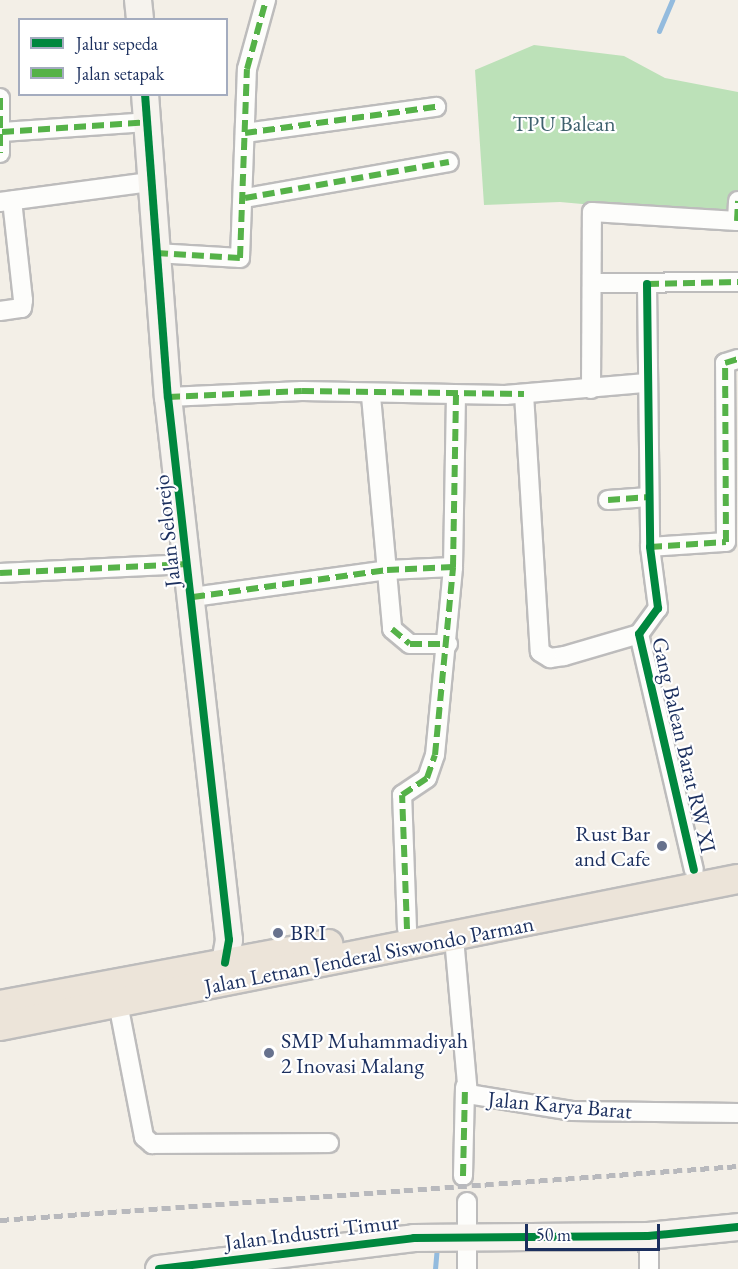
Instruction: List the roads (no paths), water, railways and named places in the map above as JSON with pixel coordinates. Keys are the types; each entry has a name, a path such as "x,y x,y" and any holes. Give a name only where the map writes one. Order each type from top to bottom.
{"main road":[{"name":"Jalan Letnan Jenderal Siswondo Parman","path":"116,995 225,963 407,929 738,860"},
{"name":"Jalan Letnan Jenderal Siswondo Parman","path":"0,1026 34,1010 454,938 738,879"},
{"name":"Jalan Letnan Jenderal Siswondo Parman","path":"0,1005 34,1010"}],"street":[{"path":"138,0 140,18"},
{"path":"156,253 240,258 245,198 247,69 266,0"},
{"name":"Jalan Selorejo","path":"145,96 168,397 193,597 229,940 225,963"},
{"path":"0,98 2,132 0,153"},
{"path":"245,133 436,107"},
{"path":"2,132 147,122"},
{"path":"245,198 449,162"},
{"path":"0,311 22,308 23,300 6,202 150,182"},
{"path":"591,389 594,210 737,221 738,201"},
{"path":"594,283 738,282"},
{"name":"Gang Balean Barat RW XI","path":"647,284 646,383 650,547 658,608 639,634 694,870"},
{"path":"650,547 726,542 725,363 738,359"},
{"path":"168,397 302,392 371,396 524,394 646,383"},
{"path":"524,394 540,652 550,658 564,656 639,634"},
{"path":"407,929 402,795 433,768 453,567 456,395"},
{"path":"371,396 392,629 398,637 418,646 447,644"},
{"path":"608,500 649,496"},
{"path":"0,573 189,564"},
{"path":"193,597 387,570 453,567"},
{"name":"Jalan Karya Barat","path":"454,938 465,1087 476,1098 572,1111 738,1113"},
{"path":"116,995 144,1137 152,1144 329,1143"},
{"path":"463,1176 465,1087"},
{"path":"467,1202 469,1241 467,1269"},
{"name":"Jalan Industri Timur","path":"159,1269 435,1238 469,1241 648,1236 738,1227"},
{"path":"648,1236 649,1269"}],"waterway":[{"path":"659,31 672,0"},
{"path":"435,1269 437,1245"}],"railway":[{"path":"0,1220 738,1166"}],"place":[{"name":"Rust Bar and Cafe","path":"662,846"},
{"name":"BRI","path":"278,933"},
{"name":"SMP Muhammadiyah 2 Inovasi Malang","path":"269,1053"}],"park label":[{"name":"TPU Balean","path":"564,124"}]}
